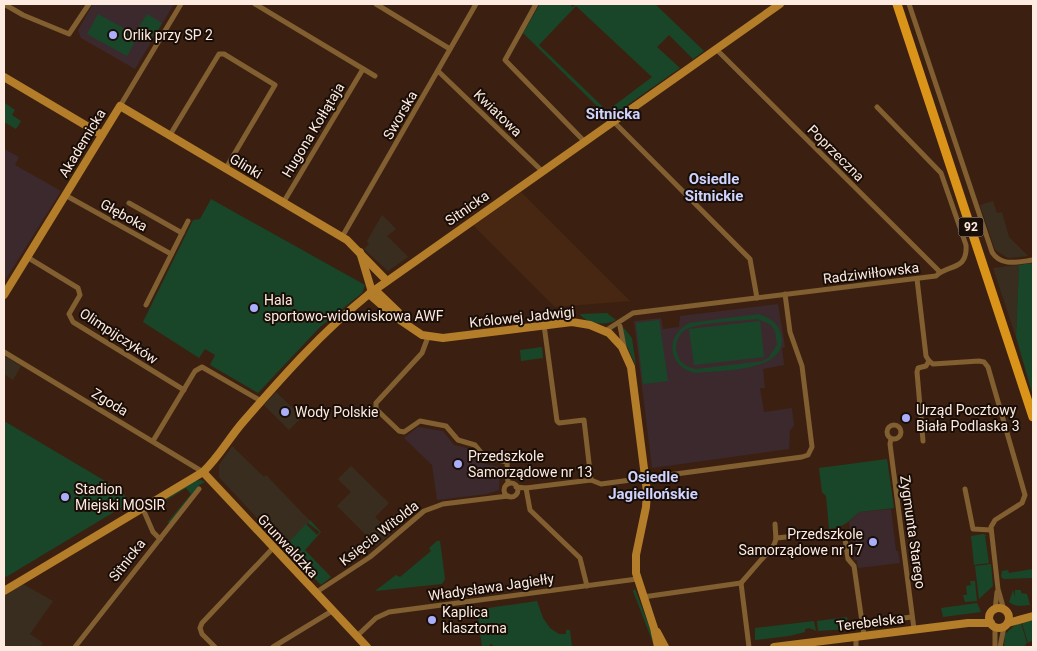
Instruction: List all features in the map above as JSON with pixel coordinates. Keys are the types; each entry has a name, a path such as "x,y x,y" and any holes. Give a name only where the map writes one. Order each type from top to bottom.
{"main road":[{"name":"92","path":"897,4 1033,417"}],"street":[{"path":"4,4 23,16 69,34 89,4"},
{"name":"Akademicka","path":"4,295 181,4"},
{"path":"255,4 375,76"},
{"path":"376,4 450,49"},
{"name":"Sworska","path":"342,237 476,4"},
{"path":"536,4 505,60 584,141"},
{"name":"Sitnicka","path":"4,591 203,472 261,401 321,336 372,292 780,4"},
{"path":"909,4 992,252 998,260 1005,263 1033,260"},
{"name":"Poprzeczna","path":"716,49 940,272"},
{"path":"170,135 219,54 224,54 274,85 226,168"},
{"name":"Hugona Kołłątaja","path":"283,203 363,69"},
{"name":"Kwiatowa","path":"438,71 542,171"},
{"path":"4,77 102,135"},
{"name":"Glinki","path":"120,106 342,237 359,250 387,281"},
{"name":"Radziwiłłowska","path":"609,333 633,313 917,279 936,276 940,272 959,264 965,256 966,249 943,176 877,108"},
{"path":"613,121 750,259 757,298"},
{"name":"Głęboka","path":"65,195 172,254"},
{"name":"Głęboka","path":"129,203 182,233"},
{"path":"146,305 188,221"},
{"path":"359,250 372,292 394,316 428,337 422,353 376,403 376,409 399,431 404,432 420,421 443,425 458,440 475,445 485,457 507,462 508,484 504,491 508,496 512,497 517,490 526,488 590,480 601,484 802,457 811,452 812,447 802,366 790,332 785,294"},
{"name":"Olimpijczyków","path":"27,257 78,288 80,295 69,314 73,322 184,390"},
{"path":"917,279 926,356 933,364 979,361 988,367 1025,495 1022,504 995,520 991,530 998,589 995,647"},
{"path":"626,317 620,326 609,333 626,354"},
{"name":"Królowej Jadwigi","path":"428,337 443,338 578,322 609,333"},
{"path":"544,325 557,421 559,423 584,420 590,480"},
{"path":"620,326 620,338 631,367 646,478 646,507 636,555 637,579 654,628 665,647"},
{"name":"Zgoda","path":"4,352 203,472"},
{"path":"923,442 917,372 918,368 926,366 929,361"},
{"path":"154,441 195,371 202,367 261,401"},
{"name":"Zygmunta Starego","path":"892,439 890,444 914,629"},
{"name":"Grunwaldzka","path":"203,472 357,636"},
{"path":"508,484 512,484 517,490"},
{"path":"526,488 530,510 580,558 587,586"},
{"name":"Sitnicka","path":"75,647 199,489"},
{"path":"965,489 973,530 991,530"},
{"name":"Księcia Witolda","path":"491,498 504,491"},
{"name":"Księcia Witolda","path":"315,593 370,557 424,511 443,504 508,496"},
{"path":"143,509 153,532 160,539"},
{"path":"642,597 741,583 774,545 776,538 775,524"},
{"path":"776,538 786,537"},
{"path":"845,539 848,560 854,566 862,624 856,647"},
{"path":"216,647 202,634 200,628 202,623 273,548"},
{"name":"Władysława Jagiełły","path":"357,636 376,618 389,612 637,579"},
{"path":"741,583 749,647"},
{"path":"998,589 1006,611"},
{"path":"273,647 332,611"},
{"path":"997,621 1006,611"},
{"path":"1000,647 997,621 1006,611 1033,611"},
{"name":"Terebelska","path":"774,647 1033,616"},
{"path":"862,624 912,617"},
{"path":"654,628 658,647"},
{"path":"357,636 368,647"}],"shaded area":[{"path":"93,4 174,4 135,69 81,38 78,30"},
{"path":"4,149 19,157 15,165 61,191 4,282"},
{"path":"521,192 630,301 555,307 473,225"},
{"path":"993,201 997,213 1002,212 1009,237 1028,256 1008,258 995,250 980,205"},
{"path":"382,215 396,229 387,236 408,257 388,271 364,249 369,244 367,241"},
{"path":"1019,265 1016,337 993,268"},
{"path":"778,304 785,347 782,348 784,365 763,369 765,388 760,388 764,412 792,408 794,426 790,430 789,449 652,468 634,321 661,318 663,329 679,327 680,316"},
{"path":"4,356 21,366 13,380 4,374"},
{"path":"276,392 302,417 289,430 264,405"},
{"name":"Przedszkole Samorządowe nr 13","path":"418,427 443,431 454,445 471,449 481,463 500,467 499,490 487,494 437,500 432,465 404,438"},
{"path":"232,446 264,477 266,475 310,521 284,547 219,477 219,465"},
{"path":"351,466 389,503 375,517 391,533 377,546 337,506 351,492 338,479"},
{"name":"Przedszkole Samorządowe nr 17","path":"891,509 896,551 898,551 900,563 858,568 857,560 854,560 849,522 859,512"},
{"path":"23,584 53,601 30,634 43,643 40,647 4,647 4,596"}],"green space":[{"path":"540,4 569,4 573,7 576,4 655,4 704,51 693,59 669,35 657,47 680,68 609,118 523,33","holes":["576,6 652,77 607,111 539,45"]},
{"name":"Orlik przy SP 2","path":"98,14 138,36 127,56 87,34"},
{"path":"147,14 162,23 154,37 138,28"},
{"path":"5,103 15,110 12,115 21,121 16,129 4,122"},
{"path":"211,199 365,285 362,293 320,327 258,393 210,365 215,355 205,349 199,358 143,322 193,220 200,219"},
{"path":"1033,263 1033,396 1016,337 1019,265"},
{"path":"607,313 616,320 607,323 596,323 587,320 580,314"},
{"path":"759,314 770,319 778,327 781,334 781,347 775,356 764,363 751,367 696,373 680,365 673,351 673,343 676,336 689,323","holes":["758,319 771,325 775,331 777,345 769,357 763,361 696,369 684,364 678,356 676,349 678,338 682,332 689,328 714,323"]},
{"path":"659,320 668,381 643,384 636,323"},
{"path":"760,321 764,357 694,365 689,329"},
{"path":"623,327 632,338 636,366 623,338"},
{"path":"542,347 543,358 521,361 520,350"},
{"name":"Stadion Miejski MOSIR","path":"4,421 122,491 129,503 6,577 4,573"},
{"path":"887,459 894,508 859,512 842,526 829,529 826,496 822,492 819,468"},
{"path":"201,480 205,482 199,485 171,522 167,523 191,494 186,488 148,512 151,508 195,481"},
{"path":"310,520 321,532 305,550 331,577 321,585 281,544 285,541 288,543 306,524 317,535 320,532 308,523"},
{"path":"983,534 987,536 985,536 989,563 974,565 971,536"},
{"path":"437,541 440,541 445,579 442,584 375,591 396,575 400,577 431,551 429,548"},
{"path":"991,564 993,586 979,599 975,566"},
{"path":"1033,569 1033,578 1004,579 1001,577 1002,571 1008,570 1009,573"},
{"path":"970,581 975,581 977,601 965,602 963,595 967,595 966,586 971,585"},
{"path":"635,589 652,634 653,643 633,591"},
{"path":"1013,590 1015,597 1015,590 1021,590 1021,593 1027,594 1030,605 1011,604 1009,602"},
{"path":"537,601 543,618 550,628 559,634 566,634 566,630 570,630 572,647 495,647 491,644 488,647 482,647 477,612 481,609"},
{"path":"977,603 981,612 943,617 941,608"},
{"path":"847,617 849,629 818,631 817,621"},
{"path":"1033,619 1033,640 1028,643 1021,620"},
{"path":"814,621 816,631 809,628 805,629 805,632 789,636 755,640 755,628"},
{"path":"1021,623 1027,643 1024,647 1004,647 1005,634 1015,625"}],"place":[{"name":"Orlik przy SP 2","path":"113,35"},
{"name":"Hala sportowo-widowiskowa AWF","path":"254,308"},
{"name":"Wody Polskie","path":"285,412"},
{"name":"Urząd Pocztowy Biała Podlaska 3","path":"906,418"},
{"name":"Przedszkole Samorządowe nr 13","path":"458,464"},
{"name":"Stadion Miejski MOSIR","path":"65,497"},
{"name":"Przedszkole Samorządowe nr 17","path":"873,542"},
{"name":"Kaplica klasztorna","path":"432,620"}],"district":[{"name":"Sitnicka","path":"613,114"},
{"name":"Osiedle Sitnickie","path":"714,188"},
{"name":"Osiedle Jagiellońskie","path":"653,486"}]}
